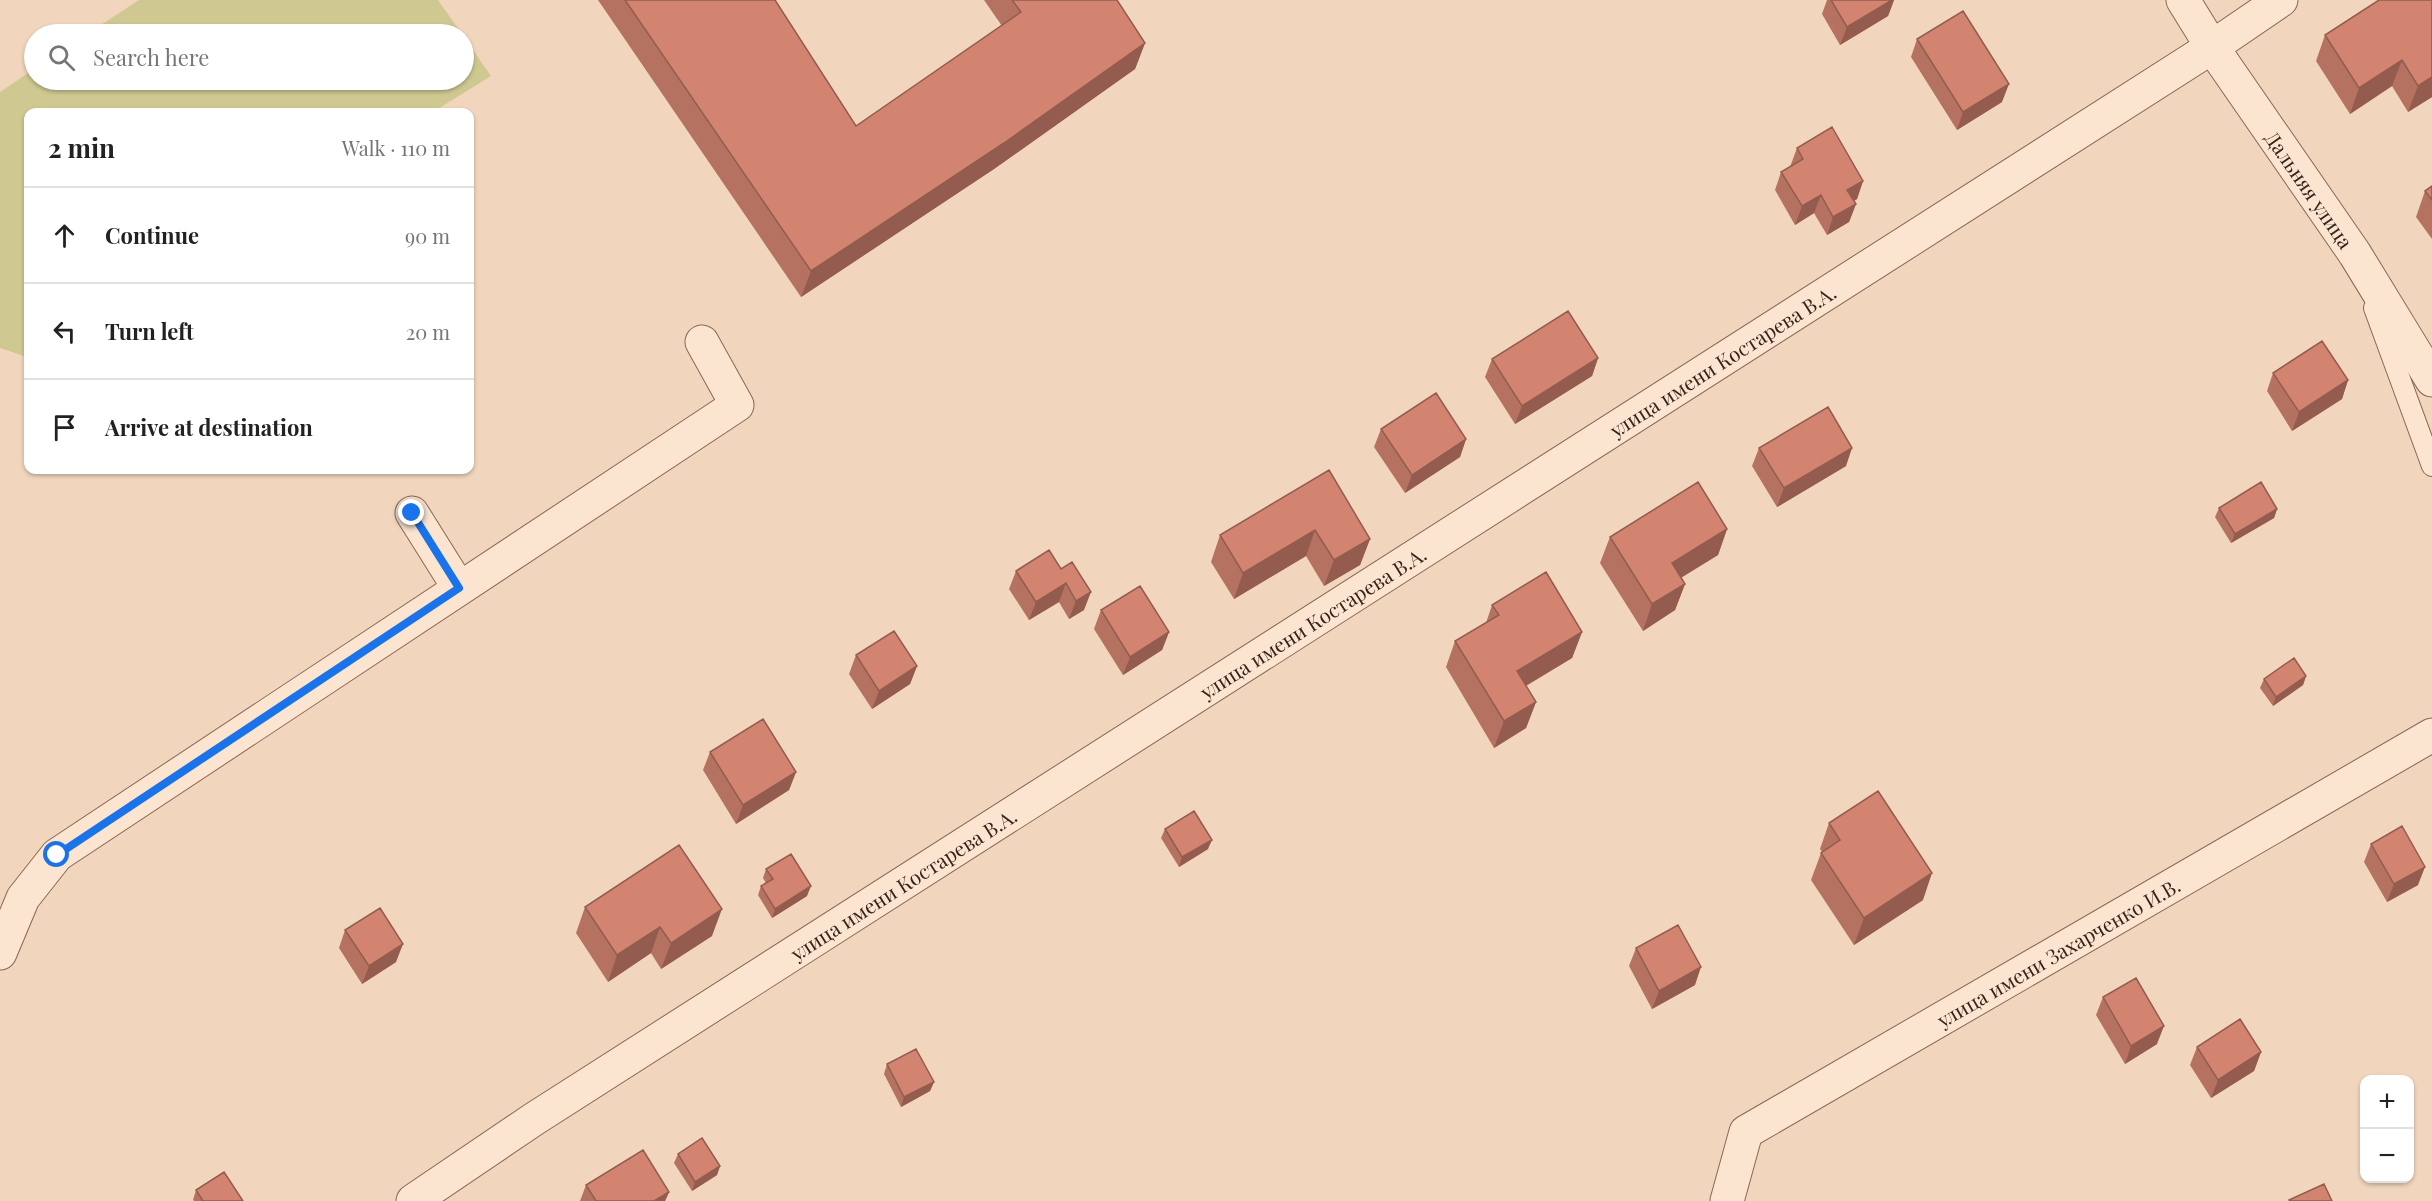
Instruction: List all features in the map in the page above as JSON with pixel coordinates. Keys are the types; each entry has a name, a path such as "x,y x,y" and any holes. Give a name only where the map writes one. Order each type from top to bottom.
{"street":[{"name":"Дальняя улица","path":"2183,0 2212,47 2355,254 2432,381"},
{"name":"улица имени Костарева В.А.","path":"413,1201 554,1106 2212,47 2281,0"},
{"path":"0,953 23,898 57,855 737,405 702,342"},
{"path":"412,513 459,588"},
{"name":"улица имени Захарченко И.В.","path":"1727,1201 1746,1132 2432,735"}],"lane":[{"path":"2355,254 2432,466"}],"shaded area":[{"path":"139,0 438,0 455,24 102,24"},
{"path":"474,51 491,76 474,87"},
{"path":"24,76 24,90 468,90 439,108 24,108 24,356 0,348 0,92"}],"building":[{"path":"625,0 775,0 856,126 1021,12 1012,0 1117,0 1145,43 1004,143 811,271"},
{"path":"1831,0 1892,0 1847,27"},
{"path":"2379,0 2432,0 2432,77 2418,86 2402,60 2359,88 2325,35"},
{"path":"1963,11 2009,84 1963,112 1917,39"},
{"path":"1832,127 1863,181 1847,190 1856,204 1833,217 1821,195 1802,206 1781,172 1803,159 1797,148"},
{"path":"2432,186 2432,200 2425,191"},
{"path":"1568,311 1598,358 1522,406 1492,359"},
{"path":"2322,341 2348,380 2299,412 2273,373"},
{"path":"1436,393 1466,439 1412,475 1381,429"},
{"path":"1828,407 1852,448 1784,488 1759,448"},
{"path":"1329,470 1370,539 1334,560 1315,530 1243,573 1220,535"},
{"path":"1698,482 1727,529 1672,563 1685,584 1652,604 1610,537"},
{"path":"2261,482 2277,509 2235,534 2219,508"},
{"path":"1049,550 1061,569 1072,562 1091,592 1076,601 1066,583 1036,602 1016,571"},
{"path":"1546,572 1582,632 1517,671 1536,702 1504,721 1455,641 1499,615 1492,605"},
{"path":"1140,586 1169,632 1130,657 1101,610"},
{"path":"894,631 917,666 879,691 856,655"},
{"path":"2294,658 2306,676 2276,697 2264,679"},
{"path":"763,719 796,772 743,805 710,752"},
{"path":"1878,791 1932,873 1864,918 1821,853 1840,840 1829,823"},
{"path":"1194,811 1212,840 1182,857 1165,829"},
{"path":"2402,826 2425,867 2394,884 2371,844"},
{"path":"679,845 722,909 671,943 660,927 617,955 585,907"},
{"path":"791,854 811,886 775,909 761,886 773,879 766,869"},
{"path":"380,908 403,944 369,966 345,930"},
{"path":"1678,925 1701,967 1659,991 1636,948"},
{"path":"2136,978 2164,1026 2131,1046 2103,997"},
{"path":"2240,1019 2261,1052 2218,1080 2197,1047"},
{"path":"916,1049 934,1082 904,1097 887,1064"},
{"path":"702,1138 720,1166 695,1182 678,1154"},
{"path":"643,1150 669,1192 654,1201 596,1201 586,1185"},
{"path":"224,1172 243,1201 203,1201 196,1190"},
{"path":"2324,1184 2332,1201 2289,1200"}],"route":[{"path":"57,855 459,588 412,513"}]}
